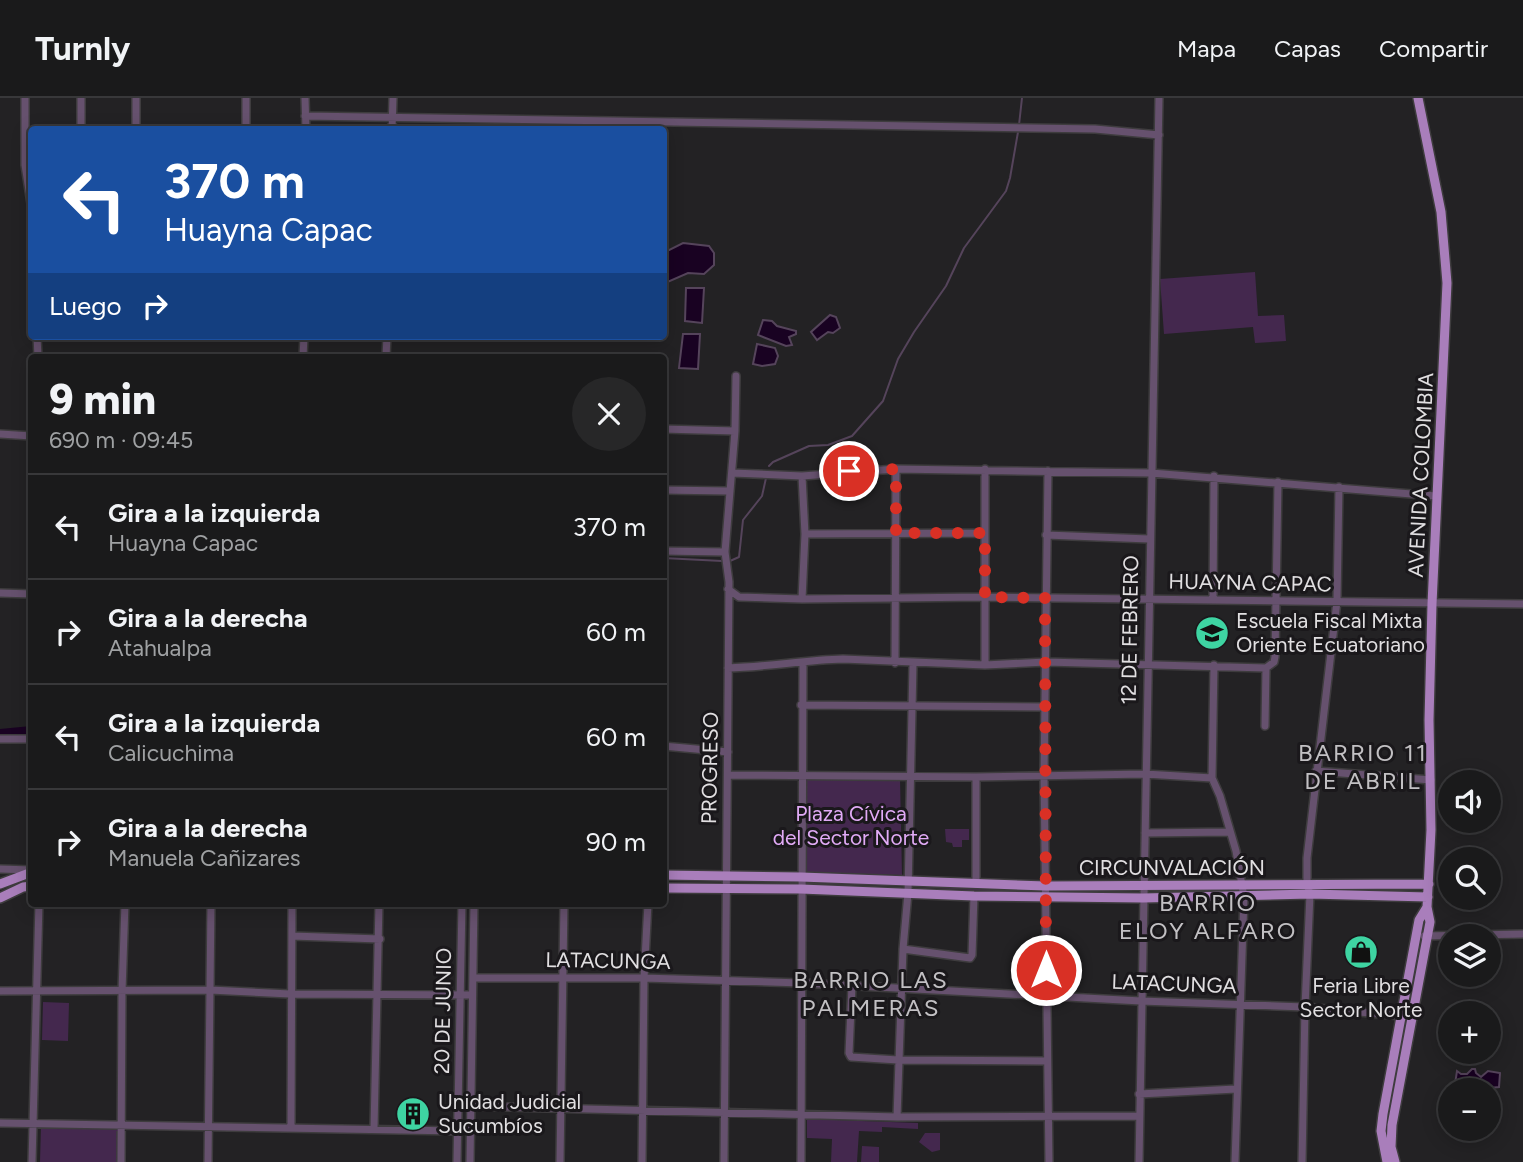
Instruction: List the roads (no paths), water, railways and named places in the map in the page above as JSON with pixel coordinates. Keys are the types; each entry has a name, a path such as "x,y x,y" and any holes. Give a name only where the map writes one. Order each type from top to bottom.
{"main road":[{"name":"AVENIDA COLOMBIA","path":"1408,1016 1430,922 1427,902 1432,604 1447,283 1441,212 1418,98"},
{"path":"0,884 28,873"},
{"name":"CIRCUNVALACIÓN","path":"667,875 1046,886 1240,886 1309,889 1427,902"},
{"name":"CIRCUNVALACIÓN","path":"667,888 1143,898 1244,897 1309,889 1429,884"},
{"path":"0,898 28,886"},
{"name":"AVENIDA COLOMBIA","path":"1389,1161 1419,920 1427,902"}],"street":[{"path":"25,98 28,158"},
{"path":"80,126 81,98"},
{"path":"136,98 136,126"},
{"path":"246,98 246,125"},
{"path":"305,98 306,126"},
{"path":"392,126 393,98"},
{"name":"12 DE FEBRERO","path":"1139,1162 1159,98"},
{"path":"306,116 1096,129 1159,135"},
{"name":"PROGRESO","path":"724,1162 729,775 728,589 725,552 735,431 736,376"},
{"path":"667,429 735,431"},
{"path":"0,434 28,436"},
{"path":"732,473 802,476 896,469 985,469 1151,473 1436,496"},
{"path":"895,663 896,469"},
{"path":"985,469 985,665"},
{"path":"1048,471 1044,776 1049,1162"},
{"path":"802,476 805,534 802,599"},
{"path":"1213,476 1213,600"},
{"path":"729,668 843,659 913,664 1046,662 1266,668 1274,662 1275,657 1278,482"},
{"path":"1302,1162 1309,889 1307,858 1337,601 1339,487"},
{"path":"667,490 729,491"},
{"path":"805,534 985,533"},
{"path":"1046,536 1149,539"},
{"path":"667,551 725,552"},
{"path":"728,589 739,597 728,609"},
{"path":"0,593 28,594"},
{"name":"HUAYNA CAPAC","path":"739,597 985,597 1523,604"},
{"path":"801,1162 803,663"},
{"path":"897,1117 903,949 909,881 913,664"},
{"path":"1214,665 1212,778 1236,851 1244,897 1235,1162"},
{"path":"1265,726 1266,668"},
{"path":"801,705 1045,707"},
{"path":"0,739 28,739"},
{"path":"667,746 728,752"},
{"path":"1316,771 1389,779 1431,780"},
{"path":"729,775 976,777 1145,774 1212,778"},
{"path":"976,777 976,884"},
{"path":"1145,833 1229,832"},
{"path":"0,869 28,871"},
{"path":"903,949 970,958 974,896"},
{"path":"32,1162 39,907"},
{"path":"121,1162 125,907"},
{"path":"208,1162 211,907"},
{"path":"291,1127 292,907"},
{"path":"374,1129 379,907"},
{"name":"20 DE JUNIO","path":"457,1162 463,907"},
{"name":"20 DE JUNIO","path":"470,1162 474,907"},
{"path":"560,1162 564,907"},
{"path":"642,1162 644,978 648,907"},
{"path":"1417,936 1523,934"},
{"path":"292,936 380,939"},
{"name":"LATACUNGA","path":"472,978 644,978 802,983 1305,1007 1408,1016"},
{"path":"852,986 851,1057 1047,1061"},
{"path":"0,991 210,990 290,994 472,995"},
{"path":"1139,1094 1237,1089"},
{"path":"470,1106 561,1107 573,1111 897,1117 1139,1116"},
{"path":"458,1117 470,1117"},
{"path":"0,1122 458,1130"}],"waterway":[{"path":"1019,125 1022,98"},
{"path":"769,466 809,446 828,445 852,436 883,401 898,359 946,286 964,248 1006,191 1018,132"},
{"path":"730,561 739,557 743,520 762,496 766,478"},
{"path":"667,558 722,561"},
{"path":"0,735 28,732"}],"place":[{"name":"Escuela Fiscal Mixta Oriente Ecuatoriano","path":"1212,633"},
{"name":"Feria Libre Sector Norte","path":"1361,952"},
{"name":"Unidad Judicial Sucumbíos","path":"413,1114"}],"district":[{"name":"BARRIO 11 DE ABRIL","path":"1363,767"},
{"name":"BARRIO ELOY ALFARO","path":"1208,917"},
{"name":"BARRIO LAS PALMERAS","path":"871,994"}],"park label":[{"name":"Plaza Cívica del Sector Norte","path":"851,826"}]}
